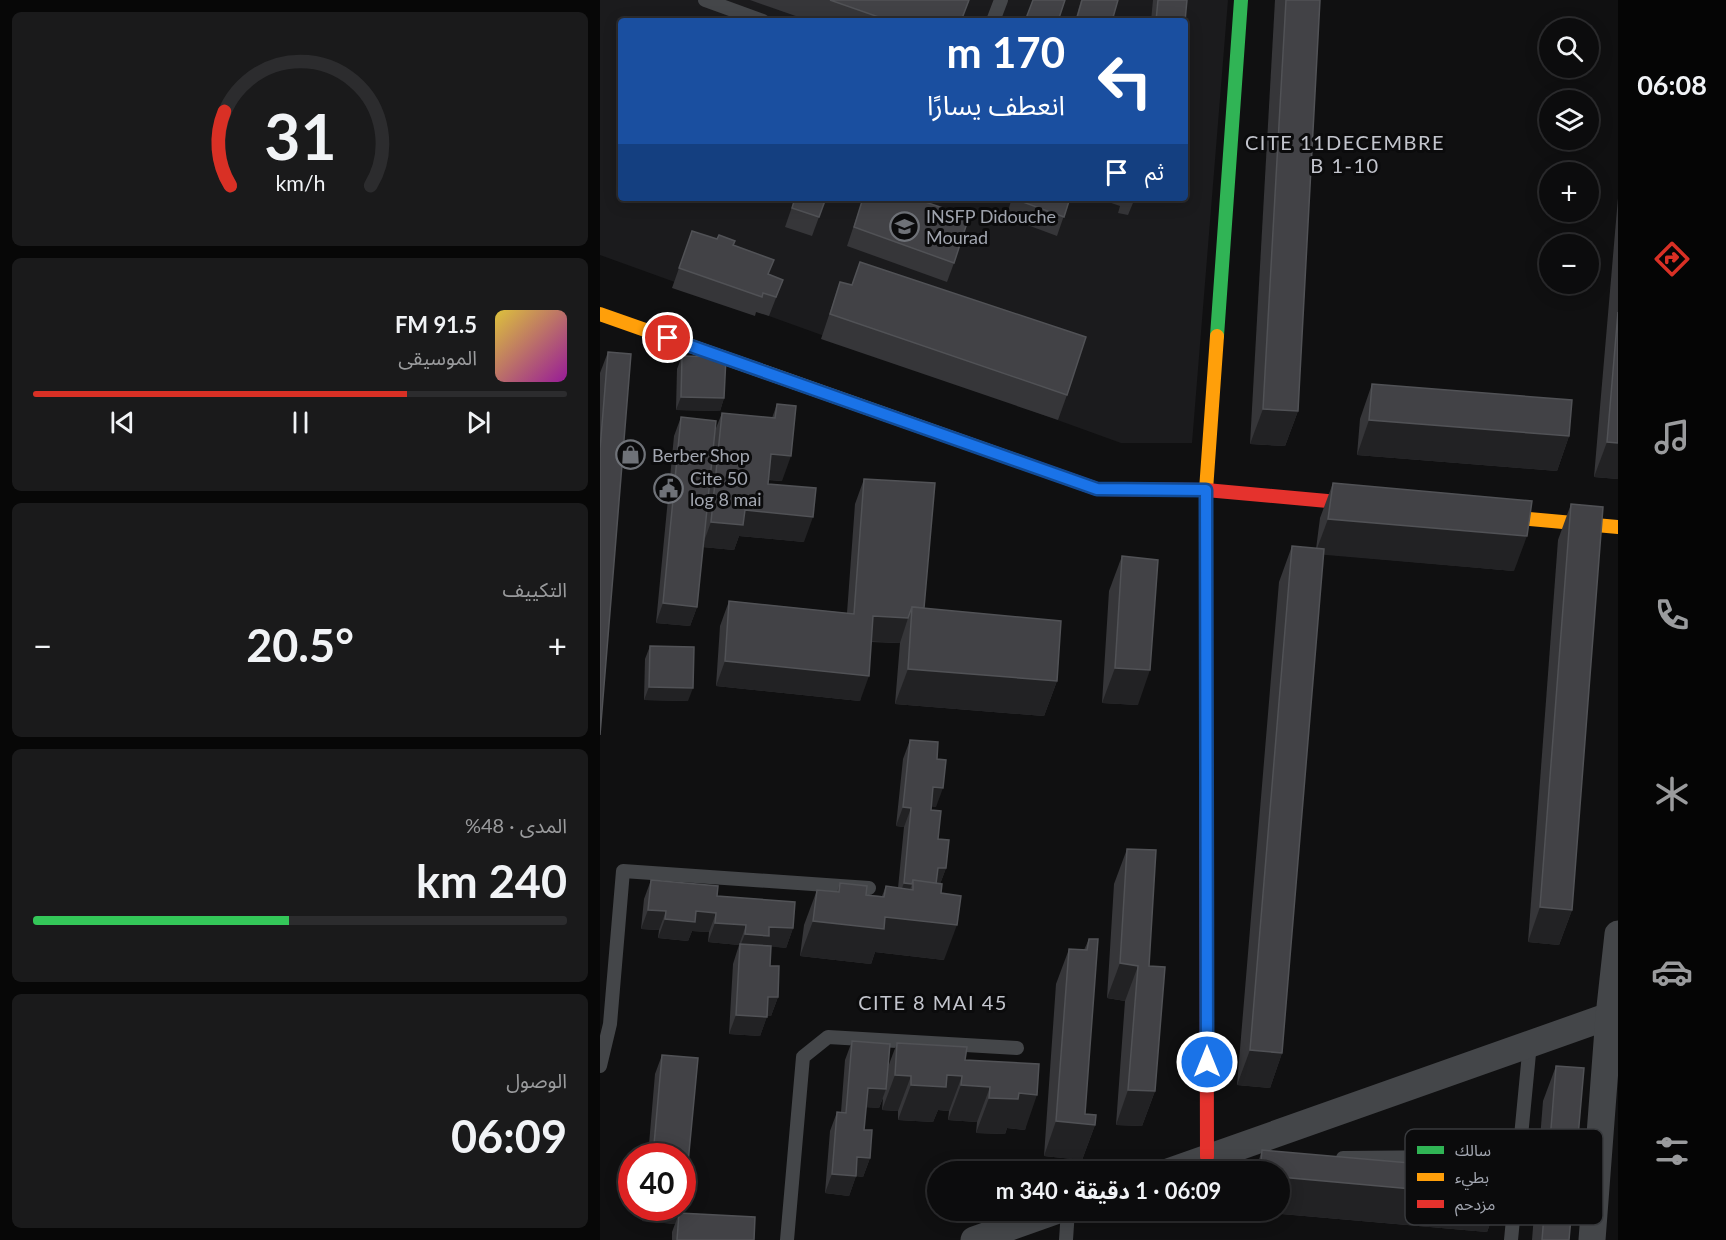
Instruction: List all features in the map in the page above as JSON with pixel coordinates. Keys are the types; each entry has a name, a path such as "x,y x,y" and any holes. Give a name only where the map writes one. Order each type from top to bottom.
{"street":[{"path":"1207,1157 1206,490 1241,0"},
{"path":"600,314 1097,489 1206,490 1383,506"},
{"path":"1477,514 1618,527"},
{"path":"1607,1186 1612,1057 1609,1016 1618,934"},
{"path":"1196,1161 1259,1146 1530,1043 1609,1016"},
{"path":"974,1240 1027,1221"},
{"path":"1592,1240 1596,1225"}],"lane":[{"path":"705,0 755,18"},
{"path":"994,18 1001,0"},
{"path":"600,1066 609,1024 623,871 869,888"},
{"path":"786,1240 803,1057 828,1037 1017,1048"},
{"path":"1522,1129 1530,1043"},
{"path":"1333,1158 1405,1158"},
{"path":"1066,1240 1067,1221"},
{"path":"1511,1240 1512,1225"}],"shaded area":[{"name":"INSFP Didouche Mourad","path":"600,0 1228,0 1192,443 1121,443 600,255"}],"building":[{"path":"830,0 969,0 962,18 881,18"},
{"path":"1033,0 1065,0 1059,18 1026,18"},
{"path":"1082,0 1118,0 1113,18 1077,18"},
{"path":"1158,0 1187,0 1185,18 1156,18"},
{"path":"1286,0 1320,0 1298,411 1263,409"},
{"path":"794,201 825,201 819,217 792,208"},
{"path":"862,201 923,201 969,217 954,263 854,227"},
{"path":"1020,201 1069,201 1064,217"},
{"path":"692,231 717,239 719,235 735,241 733,245 774,260 768,274 783,280 776,297 763,293 762,297 679,268"},
{"path":"860,262 1086,337 1067,395 830,314 840,282 852,285"},
{"path":"1618,312 1618,443 1607,442"},
{"path":"608,352 631,354 600,735 600,449"},
{"path":"682,356 726,357 724,398 681,397"},
{"path":"1372,384 1572,400 1569,436 1369,420"},
{"path":"777,404 796,406 791,456 771,454 768,484 816,488 813,517 745,510 743,525 711,522 722,413 775,418"},
{"path":"681,417 716,421 697,607 663,603"},
{"path":"864,479 935,483 924,608 912,607 908,618 873,616 869,676 725,661 729,601 854,614"},
{"path":"1333,483 1532,501 1527,536 1328,519"},
{"path":"1571,504 1603,507 1572,910 1540,907"},
{"path":"1292,546 1324,549 1282,1053 1250,1050"},
{"path":"1122,556 1158,560 1150,670 1115,668"},
{"path":"912,607 1061,621 1057,681 908,669"},
{"path":"650,646 694,647 693,688 649,687"},
{"path":"910,740 938,742 937,759 946,760 943,788 933,787 931,810 941,811 938,839 949,840 946,868 938,868 936,884 913,880 912,884 904,883 911,808 903,807"},
{"path":"1127,849 1156,850 1149,966 1165,967 1155,1091 1128,1090 1138,966 1120,963"},
{"path":"651,880 718,886 717,896 795,902 793,928 769,927 769,936 745,934 746,925 715,923 716,913 696,911 695,922 665,919 666,911 648,910"},
{"path":"913,880 942,884 941,893 961,896 957,925 885,917 884,929 813,921 817,890 839,892 840,883 867,886 866,895 884,897 886,886 913,890"},
{"path":"1089,939 1098,939 1085,1114 1096,1115 1095,1125 1056,1121 1069,949 1087,950"},
{"path":"740,944 771,946 770,966 779,966 778,997 768,997 767,1017 736,1015"},
{"path":"852,1041 890,1044 886,1089 868,1088 864,1130 872,1130 870,1158 857,1157 856,1176 832,1174 837,1112 846,1113"},
{"path":"897,1043 967,1047 965,1060 1039,1064 1037,1095 1019,1093 1018,1099 989,1098 990,1087 961,1085 962,1076 947,1075 946,1087 911,1085 911,1076 895,1075"},
{"path":"662,1055 698,1058 690,1143 654,1143"},
{"path":"1556,1066 1584,1068 1579,1129 1551,1129"},
{"path":"1262,1150 1405,1163 1405,1188 1290,1178 1290,1161 1261,1161"},
{"path":"696,1214 755,1217 754,1240 677,1240 678,1221 696,1221"},
{"path":"1543,1225 1570,1225 1569,1240 1542,1240"}],"traffic: fast":[{"path":"1217,336 1241,0"}],"traffic: slow":[{"path":"600,314 1029,465"},
{"path":"1206,693 1206,490 1217,336"},
{"path":"1485,515 1618,527"}],"traffic: jam":[{"path":"1029,465 1097,489 1206,490 1371,505"},
{"path":"1206,693 1207,1157"}],"place":[{"name":"INSFP Didouche Mourad","path":"905,226"},
{"name":"Berber Shop","path":"631,455"},
{"name":"Cite 50 log 8 mai","path":"669,488"}],"district":[{"name":"CITE 11DECEMBRE B 1-10","path":"1345,154"},
{"name":"CITE 8 MAI 45","path":"933,1002"}],"route":[{"path":"668,338 1097,489 1206,490 1207,1062"}]}
